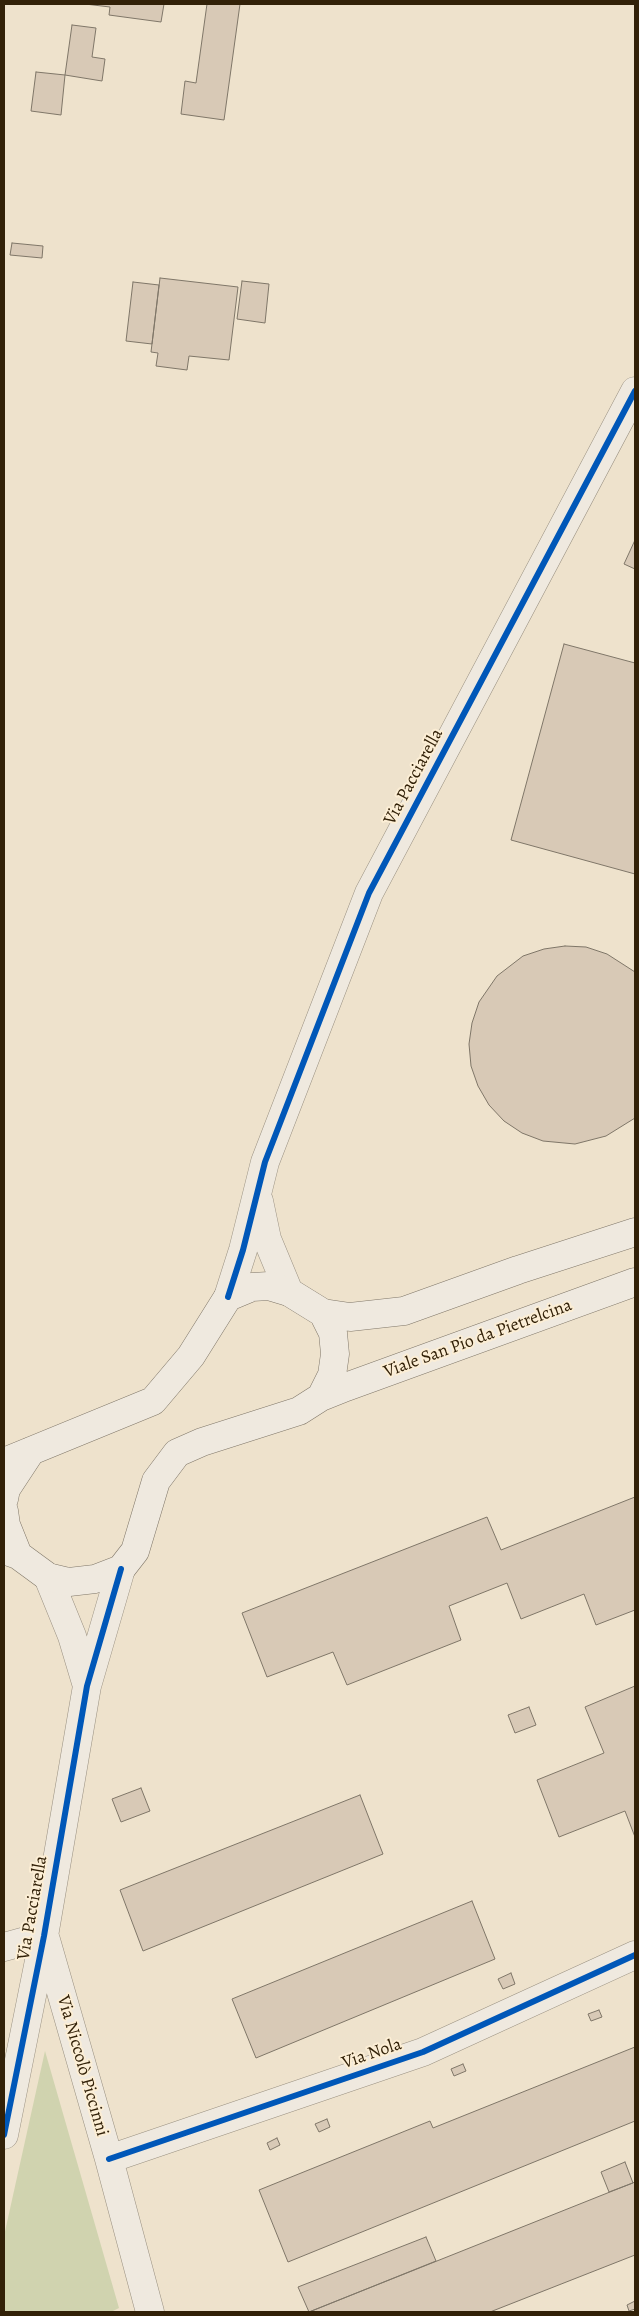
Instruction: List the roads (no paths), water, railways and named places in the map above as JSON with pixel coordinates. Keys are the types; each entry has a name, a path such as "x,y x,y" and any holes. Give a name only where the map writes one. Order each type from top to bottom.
{"street":[{"name":"Via Pacciarella","path":"4,1462 153,1401 191,1356 228,1297 269,1153 369,893 635,391"},
{"path":"258,1194 267,1239 289,1292"},
{"path":"228,1297 252,1287 269,1286 289,1292 323,1313 350,1317 404,1311 635,1232"},
{"name":"Viale San Pio da Pietrelcina","path":"121,1569 135,1550 156,1481 177,1453 202,1442 299,1411 321,1397 635,1282"},
{"path":"321,1397 332,1376 335,1354 333,1333 323,1313"},
{"path":"4,1499 6,1489 31,1451"},
{"path":"4,1512 11,1553 48,1577 70,1582 95,1579 121,1569"},
{"name":"Via Pacciarella","path":"4,2135 44,1936 87,1686 121,1569"},
{"path":"48,1577 72,1636 87,1686"},
{"name":"Via Pacciarella","path":"4,1947 44,1936"},
{"name":"Via Niccolò Piccinni","path":"44,1936 109,2159 150,2312"},
{"name":"Via Nola","path":"109,2159 423,2052 635,1955"}]}
